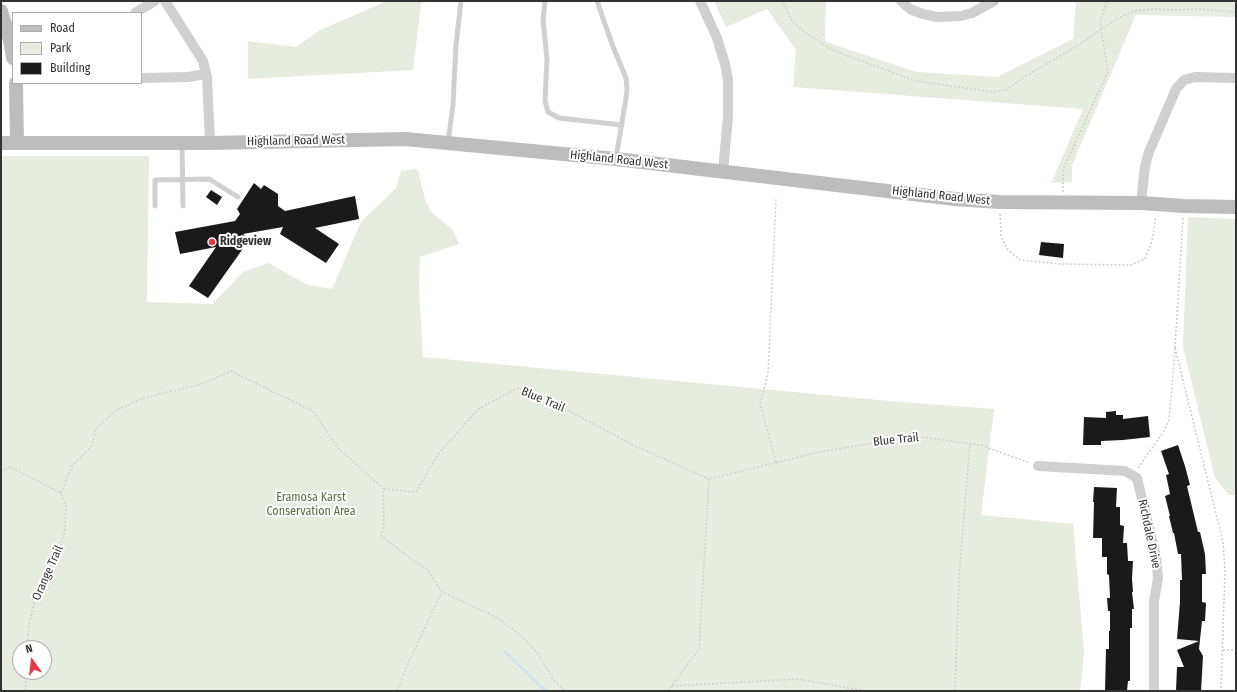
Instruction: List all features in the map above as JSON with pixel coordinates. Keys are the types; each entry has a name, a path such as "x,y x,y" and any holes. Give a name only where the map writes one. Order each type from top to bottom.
{"street":[{"path":"137,12 155,1"},
{"path":"166,1 203,61 206,74 210,143"},
{"path":"700,1 717,38 728,80 728,117 723,170"},
{"path":"901,1 910,9 937,17 961,16 972,13 994,1"},
{"path":"1,11 12,52"},
{"path":"142,78 188,77 206,74"},
{"path":"1141,203 1145,166 1149,152 1176,89 1184,80 1195,77 1236,78"},
{"path":"16,84 17,142"},
{"name":"Highland Road West","path":"1,143 210,143 406,139 723,170 955,199 1000,202 1141,203 1236,207"},
{"path":"1038,466 1125,471 1133,475"},
{"name":"Richdale Drive","path":"1133,475 1137,478 1156,556 1158,578 1154,601 1154,691"}],"lane":[{"path":"448,143 453,106 456,45 461,1"},
{"path":"545,1 543,20 546,58 546,101 548,112 559,118 622,125"},
{"path":"597,1 626,78 627,89 616,159"},
{"path":"182,143 183,206"},
{"path":"155,206 155,180 209,179 238,197"}],"path":[{"path":"782,1 792,21 803,31 832,50 916,81 993,92 1006,90 1026,76 1074,48 1100,29 1118,18 1135,11 1153,9 1198,9 1236,12"},
{"path":"1063,203 1063,170 1108,71 1100,29 1100,22 1107,1"},
{"path":"776,198 768,374 760,404 776,462"},
{"path":"1000,202 1000,236 1007,250 1020,260 1060,264 1131,265 1145,258 1152,242 1158,204"},
{"path":"1133,475 1164,431 1169,420 1184,206"},
{"path":"1175,348 1223,542 1225,571 1221,691"},
{"path":"1,472 10,467 61,493 72,466 92,446 96,429 115,411 143,398 202,384 231,371 313,411 338,448 384,489 384,524 381,536 427,569 442,592 496,617 522,636 539,655 552,678 565,691"},
{"name":"Blue Trail","path":"384,489 416,492 437,456 478,409 518,388 551,401 631,444 709,479 818,452 914,436 980,445 1038,466"},
{"path":"955,691 959,578 970,443"},
{"path":"668,691 699,649 709,479"},
{"name":"Orange Trail","path":"28,640 29,625 35,598 60,548 65,529 66,506 61,493"},
{"path":"397,691 406,668 442,592"},
{"path":"1223,650 1236,650"},
{"path":"672,686 797,679 866,691"},
{"path":"25,691 26,680"}],"green space":[{"path":"387,1 426,1 421,4 413,70 248,79 248,41 296,47 320,30"},
{"path":"714,1 826,1 826,42 917,72 997,77 1073,39 1076,1 1225,1 1236,3 1236,17 1136,15 1072,165 1072,182 1051,183 1083,109 793,87 796,50 767,9 726,27"},
{"name":"Eramosa Karst Conservation Area","path":"1,156 149,156 147,302 212,304 243,272 268,263 308,285 332,289 361,222 396,188 401,171 418,169 425,200 432,213 453,230 459,244 420,257 419,287 423,357 889,401 994,409 981,515 1073,524 1084,652 1080,691 1,691"},
{"path":"1188,217 1236,219 1236,495 1229,495 1215,478 1183,347"}],"building":[{"name":"Ridgeview","path":"254,183 261,189 264,185 278,194 278,206 285,211 355,196 359,219 315,228 339,244 326,263 280,234 283,227 243,234 249,240 208,298 189,286 216,247 180,254 175,232 235,221 240,214 237,209"},
{"path":"211,190 222,197 217,205 206,197"},
{"path":"1041,242 1064,244 1063,258 1039,255"},
{"path":"1116,411 1116,415 1123,415 1123,419 1148,416 1150,437 1101,441 1101,445 1083,445 1084,417 1106,418 1106,412"},
{"path":"1178,445 1190,485 1187,486 1205,554 1206,574 1202,574 1202,602 1206,603 1205,621 1202,621 1199,649 1203,656 1201,691 1176,691 1177,667 1184,667 1177,650 1199,641 1177,639 1180,580 1182,580 1181,554 1178,554 1165,496 1170,494 1166,475 1169,474 1161,451"},
{"path":"1094,487 1117,488 1116,507 1120,507 1120,525 1124,526 1123,543 1127,543 1128,561 1133,561 1132,592 1134,609 1132,609 1132,628 1130,628 1130,681 1128,681 1127,691 1105,691 1106,649 1109,649 1110,631 1110,611 1108,611 1107,598 1110,598 1109,575 1107,574 1107,557 1102,557 1102,538 1093,538"}],"waterway":[{"path":"505,652 540,686 548,691"}],"place":[{"name":"Ridgeview","path":"212,242"}]}
